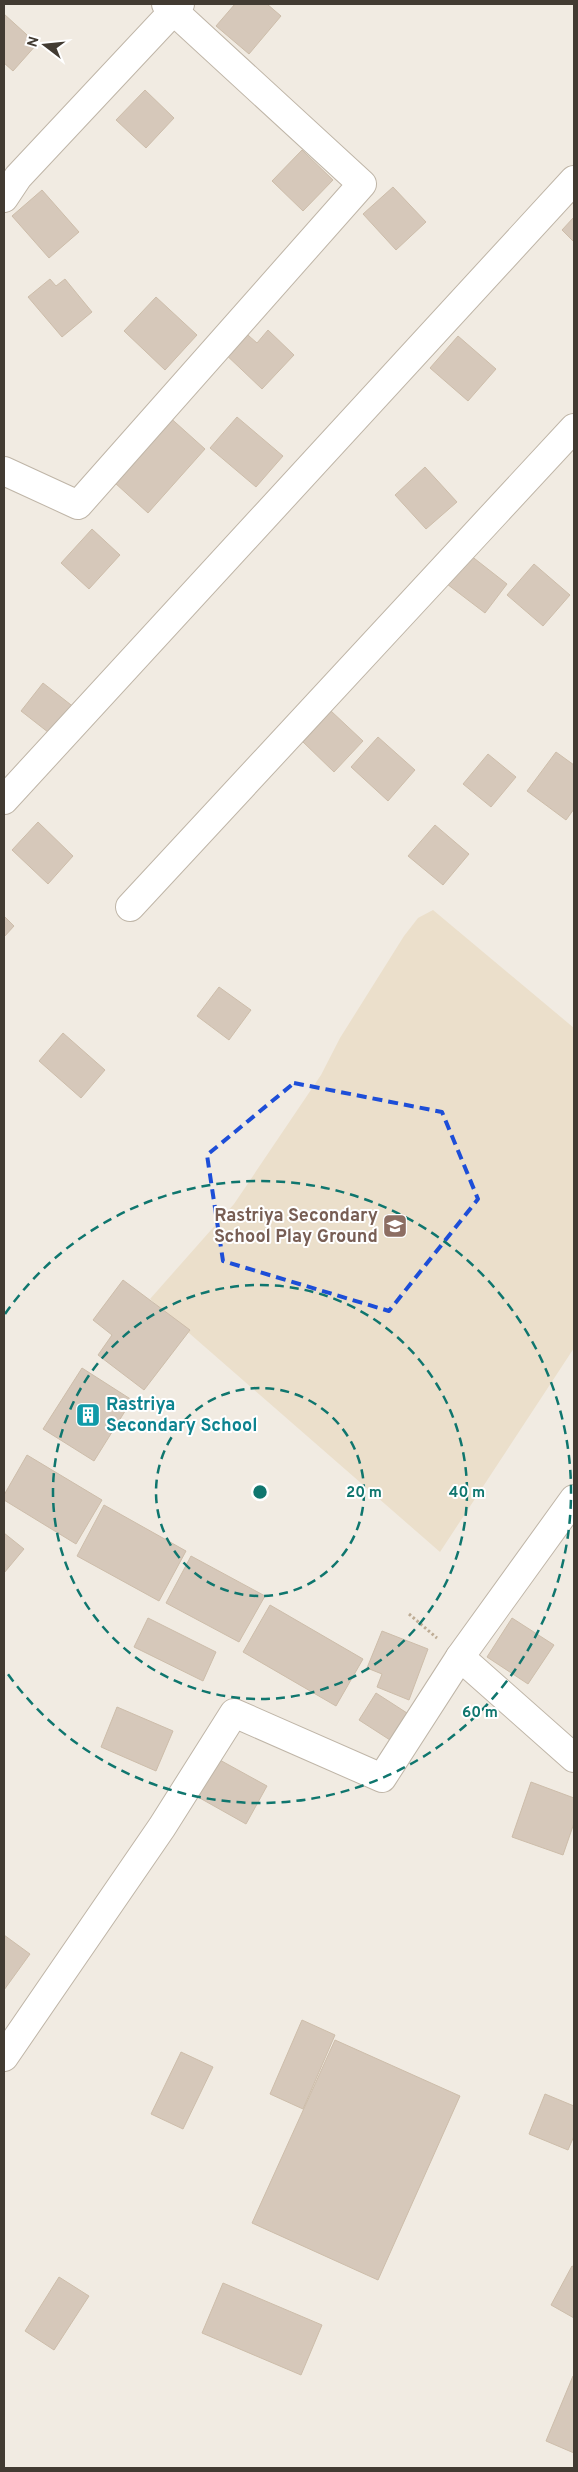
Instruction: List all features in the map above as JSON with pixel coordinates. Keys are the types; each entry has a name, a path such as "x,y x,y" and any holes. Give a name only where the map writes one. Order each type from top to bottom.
{"street":[{"path":"4,198 18,177 173,6 362,184 78,505 4,471"},
{"path":"4,800 574,180"},
{"path":"130,907 574,428"},
{"path":"4,2057 162,1827 234,1714 382,1778 460,1658 574,1499"},
{"path":"460,1658 574,1758"}],"highlighted area":[{"path":"294,1083 442,1112 478,1199 389,1311 223,1261 207,1155"}],"shaded area":[{"name":"Rastriya Secondary School Play Ground","path":"433,910 574,1028 574,1348 440,1552 150,1299 234,1204 321,1075 340,1038 404,936 418,918"}],"building":[{"path":"235,4 267,4 281,16 249,54 216,26"},
{"path":"4,14 37,44 13,71 4,63"},
{"path":"145,90 174,118 146,148 116,120"},
{"path":"302,150 333,180 303,211 272,181"},
{"path":"393,187 426,222 396,250 363,214"},
{"path":"42,190 79,232 49,258 12,216"},
{"path":"574,217 574,242 562,230"},
{"path":"50,279 56,286 65,279 92,312 62,337 28,297"},
{"path":"156,297 197,335 165,370 124,331"},
{"path":"241,329 257,343 268,330 294,355 262,389 221,350"},
{"path":"458,336 496,369 468,401 430,368"},
{"path":"166,414 205,449 148,513 115,483"},
{"path":"237,417 283,456 256,487 210,448"},
{"path":"425,467 457,502 426,529 395,495"},
{"path":"92,529 120,555 89,589 61,563"},
{"path":"470,555 507,584 485,613 447,584"},
{"path":"534,564 570,595 543,626 507,595"},
{"path":"43,683 75,708 53,736 21,711"},
{"path":"331,711 363,741 334,772 303,742"},
{"path":"378,737 415,770 388,801 351,767"},
{"path":"556,752 574,765 574,809 566,820 527,791"},
{"path":"488,754 516,777 491,807 463,784"},
{"path":"38,822 73,856 48,884 12,850"},
{"path":"435,825 469,854 443,885 408,856"},
{"path":"4,916 14,926 4,937"},
{"path":"219,987 251,1010 229,1040 197,1016"},
{"path":"63,1033 105,1070 81,1098 39,1061"},
{"path":"123,1280 190,1330 144,1390 98,1355 112,1335 93,1320"},
{"name":"Rastriya Secondary School","path":"82,1368 132,1400 94,1461 43,1429"},
{"path":"27,1455 102,1500 76,1544 4,1500 4,1495"},
{"path":"104,1505 186,1551 159,1601 77,1556"},
{"path":"4,1533 24,1549 4,1573"},
{"path":"191,1556 265,1596 239,1642 166,1603"},
{"path":"270,1605 363,1659 336,1706 243,1652"},
{"path":"148,1618 216,1652 203,1681 134,1647"},
{"path":"512,1618 554,1645 528,1684 487,1657"},
{"path":"382,1631 428,1649 409,1700 377,1687 382,1674 367,1668"},
{"path":"376,1693 407,1713 390,1740 359,1720"},
{"path":"117,1707 173,1731 156,1771 101,1747"},
{"path":"218,1759 267,1786 246,1824 198,1797"},
{"path":"531,1782 574,1798 574,1823 563,1855 512,1837"},
{"path":"4,1935 30,1954 4,1990"},
{"path":"302,2020 335,2035 303,2109 270,2094"},
{"path":"335,2040 460,2096 378,2280 252,2223"},
{"path":"181,2052 213,2067 183,2129 151,2114"},
{"path":"545,2094 574,2106 574,2136 568,2150 529,2134"},
{"path":"572,2266 574,2267 574,2318 551,2305"},
{"path":"59,2277 89,2296 54,2350 25,2331"},
{"path":"223,2283 322,2325 301,2375 202,2333"},
{"path":"574,2376 574,2453 546,2441"}],"place":[{"name":"Rastriya Secondary School Play Ground","path":"395,1226"},
{"name":"Rastriya Secondary School","path":"88,1415"}]}
